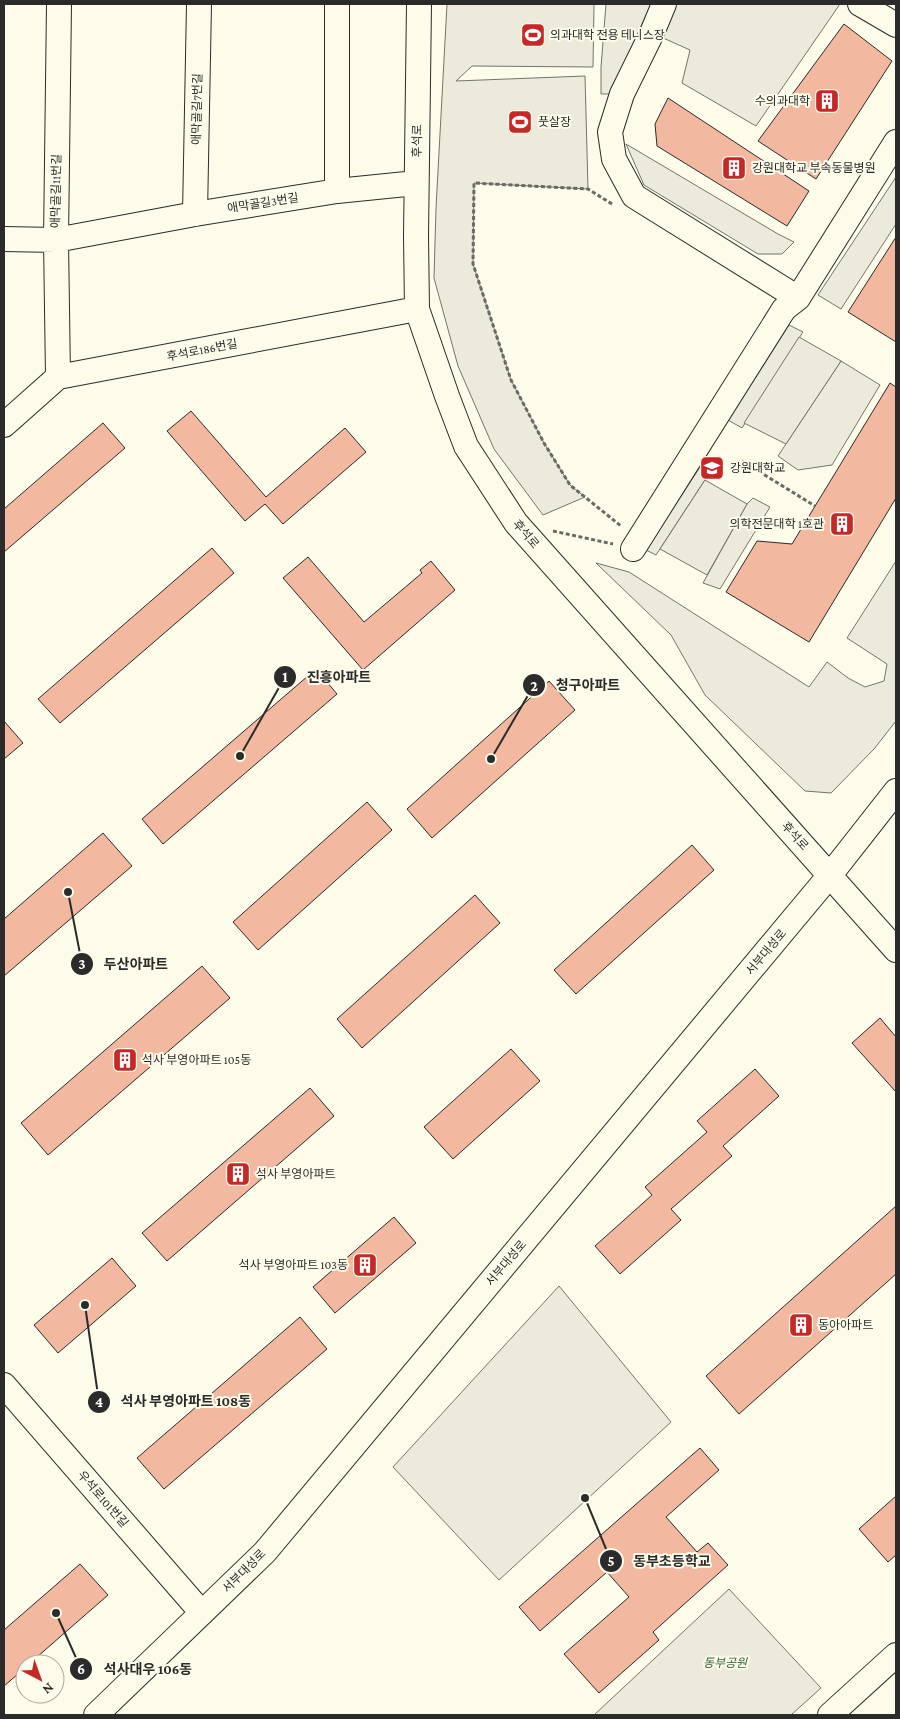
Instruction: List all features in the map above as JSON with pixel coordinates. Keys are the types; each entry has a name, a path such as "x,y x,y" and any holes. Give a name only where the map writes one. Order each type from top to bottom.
{"street":[{"name":"애막골길11번길","path":"58,378 56,240 59,4"},
{"name":"애막골길7번길","path":"195,214 199,4"},
{"path":"337,4 337,191"},
{"name":"후석로","path":"420,4 416,183 417,309 466,446 516,523 896,950"},
{"path":"664,4 622,94 610,132 614,159 634,196 798,298"},
{"path":"860,4 896,25"},
{"path":"630,539 784,309 798,298 896,142"},
{"name":"애막골길3번길","path":"4,239 56,240 195,214 337,191 416,183"},
{"name":"후석로186번길","path":"4,424 58,378 417,309"},
{"name":"서부대성로","path":"96,1715 265,1552 830,875 896,791"},
{"name":"우석로101번길","path":"4,1385 202,1613"},
{"path":"830,1715 896,1655"}],"path":[{"path":"613,204 588,189 474,183 472,264 511,380 544,443 570,485 630,539"},
{"path":"742,461 815,506"},
{"path":"552,531 630,539"}],"green space":[{"path":"447,4 594,4 593,67 472,66 456,81 585,76 588,189 474,183 473,264 511,380 544,443 570,485 585,497 543,515 494,449 458,366 434,278"},
{"path":"606,4 651,4 611,94 601,94 601,67"},
{"path":"896,177 896,224 841,309 818,295"},
{"path":"789,325 803,332 742,428 728,420"},
{"path":"841,361 880,385 832,465 798,470 778,456"},
{"path":"702,464 712,469 656,555 646,550"},
{"path":"753,498 770,507 720,589 703,583 747,504"},
{"path":"896,561 896,721 874,749 831,793 805,791 705,695 671,635 596,563 629,572 809,687 827,662 848,678 865,687 884,681 887,664 847,638"},
{"path":"559,1286 671,1422 499,1580 393,1467"},
{"name":"동부공원","path":"729,1589 821,1688 791,1715 594,1715"}],"shaded area":[{"path":"664,4 840,4 756,126 682,83 690,50 652,33"},
{"path":"626,144 794,242 782,254 758,254 644,185"},
{"path":"799,337 841,361 786,444 744,423"},
{"path":"705,480 747,504 707,575 660,549"}],"building":[{"name":"수의과대학","path":"844,24 892,61 816,179 758,141"},
{"name":"강원대학교 부속동물병원","path":"668,98 809,191 787,226 657,146 655,124"},
{"path":"896,237 896,342 848,312"},
{"name":"의학전문대학 1호관","path":"890,383 896,387 896,498 809,642 726,592 757,541 792,544"},
{"path":"191,411 266,497 345,428 366,452 283,524 265,504 245,521 167,431"},
{"path":"103,423 125,448 4,552 4,509"},
{"path":"212,548 234,573 60,723 38,699"},
{"path":"308,557 364,622 422,573 420,570 431,561 455,590 363,670 283,578"},
{"path":"316,669 337,694 163,844 142,819"},
{"path":"549,681 575,710 432,838 407,809"},
{"path":"4,721 23,743 4,759"},
{"path":"367,802 392,830 258,950 233,922"},
{"path":"103,833 132,866 4,976 4,919"},
{"path":"692,845 714,870 576,994 554,970"},
{"path":"475,895 500,923 362,1048 337,1019"},
{"name":"석사 부영아파트 105동","path":"202,966 230,998 48,1155 21,1123"},
{"path":"880,1018 896,1037 896,1092 852,1043"},
{"path":"511,1049 540,1081 453,1159 424,1127"},
{"path":"755,1069 779,1096 723,1146 732,1156 671,1209 681,1220 620,1274 595,1246 652,1195 645,1187 707,1132 697,1121"},
{"name":"석사 부영아파트","path":"310,1088 334,1116 167,1261 142,1233"},
{"name":"동아아파트","path":"896,1206 896,1274 739,1414 706,1376"},
{"name":"석사 부영아파트 103동","path":"394,1217 416,1243 335,1313 313,1287"},
{"path":"112,1258 136,1286 58,1353 34,1325"},
{"path":"300,1317 327,1349 164,1489 137,1458"},
{"path":"700,1448 719,1470 666,1517 697,1552 708,1543 728,1565 653,1632 659,1640 599,1693 564,1654 629,1597 607,1572 540,1631 519,1607"},
{"path":"896,1496 896,1555 888,1562 859,1529"},
{"path":"80,1564 108,1595 40,1654 15,1654 15,1677 4,1686 4,1630"}],"place":[{"name":"의과대학 전용 테니스장","path":"533,35"},
{"name":"수의과대학","path":"827,101"},
{"name":"풋살장","path":"520,122"},
{"name":"강원대학교 부속동물병원","path":"734,168"},
{"name":"강원대학교","path":"712,468"},
{"name":"의학전문대학 1호관","path":"842,524"},
{"name":"진흥아파트","path":"240,756"},
{"name":"청구아파트","path":"491,759"},
{"name":"두산아파트","path":"68,892"},
{"name":"석사 부영아파트 105동","path":"125,1060"},
{"name":"석사 부영아파트","path":"238,1174"},
{"name":"석사 부영아파트 103동","path":"365,1265"},
{"name":"석사 부영아파트 108동","path":"85,1305"},
{"name":"동아아파트","path":"801,1325"},
{"name":"동부초등학교","path":"585,1498"},
{"name":"석사대우 106동","path":"56,1613"}]}
